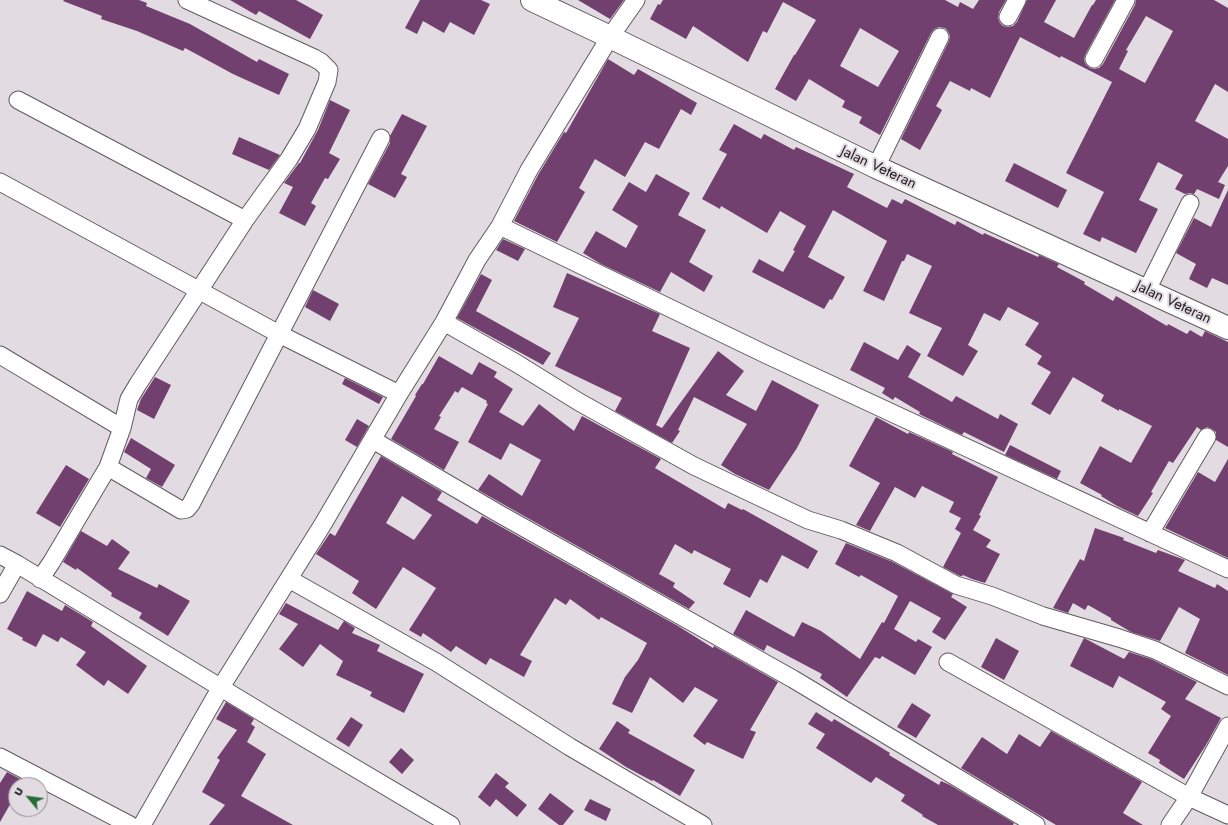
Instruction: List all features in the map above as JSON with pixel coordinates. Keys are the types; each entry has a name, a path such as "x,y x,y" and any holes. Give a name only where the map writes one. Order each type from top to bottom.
{"main road":[{"name":"Jalan Veteran","path":"532,0 876,167 1228,328"}],"street":[{"path":"40,579 108,467 122,428 129,399 198,290 245,220 289,159 307,129 327,82 329,70 321,62 187,0"},
{"path":"142,825 221,687 323,524 399,394 444,322 477,260 500,226 529,170 610,37 636,0"},
{"path":"1008,17 1017,0"},
{"path":"1094,59 1126,0"},
{"path":"876,167 940,37"},
{"path":"18,100 245,220"},
{"path":"108,467 181,510 187,509 191,504 381,138"},
{"path":"0,182 279,334 399,394"},
{"path":"1147,290 1190,203"},
{"path":"500,226 765,354 1228,569"},
{"path":"444,322 516,363 579,402 694,466 808,520 841,530 897,553 956,584 1043,616 1155,650 1228,686"},
{"path":"0,355 122,428"},
{"path":"1150,532 1206,436"},
{"path":"373,440 496,512 793,679 1036,825"},
{"path":"0,555 451,825"},
{"path":"0,594 16,564"},
{"path":"289,579 436,662 570,747 703,825"},
{"path":"948,662 1188,796 1228,815"},
{"path":"1170,825 1228,726"},
{"path":"0,757 130,825"}],"building":[{"path":"139,0 147,3 146,6 190,24 257,62 259,59 289,74 279,95 233,74 185,48 183,51 137,31 101,19 102,16 63,1"},
{"path":"230,0 296,0 323,15 310,39 259,11 256,15"},
{"path":"420,0 481,0 490,4 474,35 450,22 444,33 423,21 417,34 405,28"},
{"path":"578,0 624,0 610,19"},
{"path":"663,0 945,0 958,7 960,2 973,9 979,0 1006,0 999,12 998,18 1003,26 1008,27 1013,26 1017,22 1027,0 1056,0 1044,22 1074,38 1096,0 1115,0 1085,55 1084,60 1086,65 1094,69 1099,68 1103,64 1135,5 1136,0 1214,0 1228,8 1228,92 1215,84 1195,121 1228,139 1228,166 1218,182 1225,185 1219,199 1197,189 1194,194 1185,194 1175,189 1183,175 1158,162 1139,200 1158,209 1136,253 1102,237 1100,242 1083,234 1104,192 1066,173 1112,82 1061,56 1060,58 1020,37 990,98 971,88 970,91 950,81 936,106 942,110 920,150 901,139 949,41 950,36 945,28 939,27 934,29 931,33 880,135 859,123 862,117 842,107 845,101 809,79 796,101 775,89 816,20 783,2 767,33 763,31 748,62 693,26 686,39 650,19 658,4 660,5","holes":["1146,16 1173,31 1145,83 1119,69 1128,51 1126,50","860,28 899,51 878,87 840,66"]},
{"path":"608,59 634,75 638,69 697,103 691,115 681,109 659,149 645,142 625,177 595,159 579,188 585,192 557,242 514,221 538,175 564,132 566,133"},
{"path":"330,100 350,110 329,153 340,159 328,179 325,178 311,203 316,206 305,226 279,213 293,187 284,183 300,163 318,130"},
{"path":"402,114 427,126 401,174 407,177 395,198 368,184 390,143 390,136"},
{"path":"734,124 761,139 764,134 794,150 796,147 854,174 847,187 887,208 892,199 902,204 905,199 955,225 957,221 983,235 984,233 1038,257 1039,255 1059,264 1057,267 1085,282 1084,284 1113,301 1116,296 1167,326 1168,324 1187,334 1190,330 1202,337 1205,331 1228,342 1228,447 1216,440 1216,432 1212,429 1207,427 1201,430 1197,427 1173,463 1169,461 1151,492 1153,493 1138,516 1117,506 1101,496 1102,495 1080,483 1100,446 1131,463 1152,426 1101,401 1104,395 1073,377 1050,415 1031,404 1051,372 1037,364 1042,356 1025,345 1039,323 1008,307 1000,321 984,313 968,345 978,351 963,376 927,356 942,328 909,313 932,266 907,254 904,261 902,261 884,301 863,291 887,241 833,210 808,257 845,277 832,300 830,299 824,309 752,272 759,259 783,272 795,251 793,250 806,226 780,211 767,233 721,206 720,209 702,199 727,154 719,150"},
{"path":"239,137 280,155 269,170 232,154"},
{"path":"1014,163 1067,190 1058,208 1005,181"},
{"path":"656,174 690,193 678,215 706,230 689,262 713,276 704,292 671,272 660,292 601,264 583,253 596,231 626,248 638,226 612,210 629,182 646,192"},
{"path":"1228,190 1228,285 1212,278 1207,288 1189,279 1196,264 1176,253 1194,218 1211,227"},
{"path":"503,239 525,249 518,261 496,250"},
{"path":"567,273 660,314 652,331 690,348 656,425 662,428 718,351 744,371 726,395 756,411 772,380 819,405 797,448 769,490 735,474 721,465 747,424 694,397 678,430 680,431 672,443 615,411 622,398 555,366 579,318 553,307"},
{"path":"481,274 492,280 476,311 551,353 543,365 457,318"},
{"path":"313,290 339,304 330,321 305,307"},
{"path":"864,342 898,360 907,345 921,354 908,377 952,402 956,396 998,419 1000,414 1018,424 1004,452 964,432 962,435 919,414 920,412 895,397 893,400 882,393 885,388 850,370"},
{"path":"439,356 472,375 479,362 497,372 494,377 513,389 499,412 523,426 539,404 574,431 582,416 661,459 655,468 725,509 728,503 742,510 743,509 818,551 808,569 782,555 767,583 760,579 750,598 723,584 731,569 694,550 692,554 675,544 659,574 675,583 673,587 695,602 689,609 478,490 489,474 522,496 541,460 510,443 501,460 468,442 488,404 486,403 487,401 462,387 458,393 455,391 439,416 441,417 434,429 459,442 444,470 391,439 416,396 415,395"},
{"path":"155,377 171,385 154,419 137,410 141,399"},
{"path":"345,378 383,397 379,404 342,384"},
{"path":"876,417 908,434 909,432 953,452 952,454 998,477 979,515 981,516 973,530 991,540 986,547 1000,554 985,583 963,575 960,576 943,567 961,533 955,529 961,518 949,512 954,502 922,486 915,498 895,487 870,531 856,525 880,483 849,466"},
{"path":"357,419 369,426 357,447 345,440"},
{"path":"131,438 175,465 162,487 146,478 151,469 124,452"},
{"path":"1010,445 1061,471 1057,479 1005,455"},
{"path":"381,456 442,492 437,500 477,524 482,516 678,626 713,648 714,646 778,682 750,730 756,732 743,759 707,742 705,745 693,736 718,700 695,687 683,703 650,677 632,713 612,704 625,677 638,660 647,643 601,617 599,620 570,599 566,605 555,598 520,655 532,661 524,677 490,658 486,665 456,646 451,652 423,633 421,637 409,630 436,588 403,567 376,609 352,593 359,581 316,554 330,533 335,536","holes":["402,496 432,515 414,540 386,523"]},
{"path":"1228,459 1228,558 1165,528 1198,472 1215,482"},
{"path":"66,465 89,479 60,527 36,513"},
{"path":"1095,528 1124,538 1123,540 1156,553 1158,550 1185,560 1178,571 1215,588 1217,584 1228,591 1228,675 1185,653 1200,619 1179,607 1160,641 1131,632 1111,620 1111,618 1088,605 1085,610 1073,603 1068,613 1053,608 1080,559 1084,561"},
{"path":"81,531 107,546 112,539 130,552 118,569 157,588 159,584 190,601 168,636 139,618 142,613 111,596 112,593 77,568 76,570 63,562"},
{"path":"846,543 893,562 953,594 951,597 967,607 945,640 932,632 941,618 910,601 894,629 916,642 918,639 932,647 915,675 882,656 880,659 875,657 847,697 820,678 822,674 767,645 764,651 733,634 746,610 794,637 802,622 821,631 860,659 882,622 884,623 898,596 861,575 859,577 835,564"},
{"path":"27,591 62,611 65,605 93,622 91,626 147,666 128,694 108,680 104,686 76,665 86,652 61,637 58,642 43,634 36,647 22,640 23,638 7,629"},
{"path":"286,603 338,630 344,621 355,628 352,633 380,645 377,651 424,674 404,713 370,696 372,692 336,675 343,661 320,644 303,667 279,649 298,624 279,614"},
{"path":"996,638 1019,651 1004,680 981,667"},
{"path":"1084,638 1124,659 1129,652 1151,659 1197,682 1185,699 1221,718 1184,779 1159,763 1160,760 1148,753 1171,716 1161,709 1166,702 1119,676 1113,688 1070,666"},
{"path":"226,702 254,719 251,724 255,727 247,742 266,754 241,796 293,825 209,825 225,805 202,792 220,760 217,758 237,730 216,719"},
{"path":"912,703 931,715 916,738 897,727"},
{"path":"816,712 832,722 834,719 890,753 889,755 939,785 941,781 950,785 1014,823 1013,825 938,825 922,816 923,815 901,801 905,795 876,777 871,783 816,748 825,734 808,724"},
{"path":"351,717 363,725 349,747 336,739"},
{"path":"617,721 630,730 628,733 695,770 680,796 653,780 652,781 626,767 599,749"},
{"path":"1051,731 1142,782 1123,813 1143,825 1056,825 961,768 982,737 1007,754 1019,734 1040,747"},
{"path":"401,748 414,760 402,774 389,762"},
{"path":"7,772 16,777 8,777 8,808 0,822 0,783"},
{"path":"496,773 509,783 505,787 527,805 517,817 496,799 490,807 478,797"},
{"path":"550,793 574,811 563,825 559,825 538,809"},
{"path":"590,799 611,809 606,821 584,810"}]}
